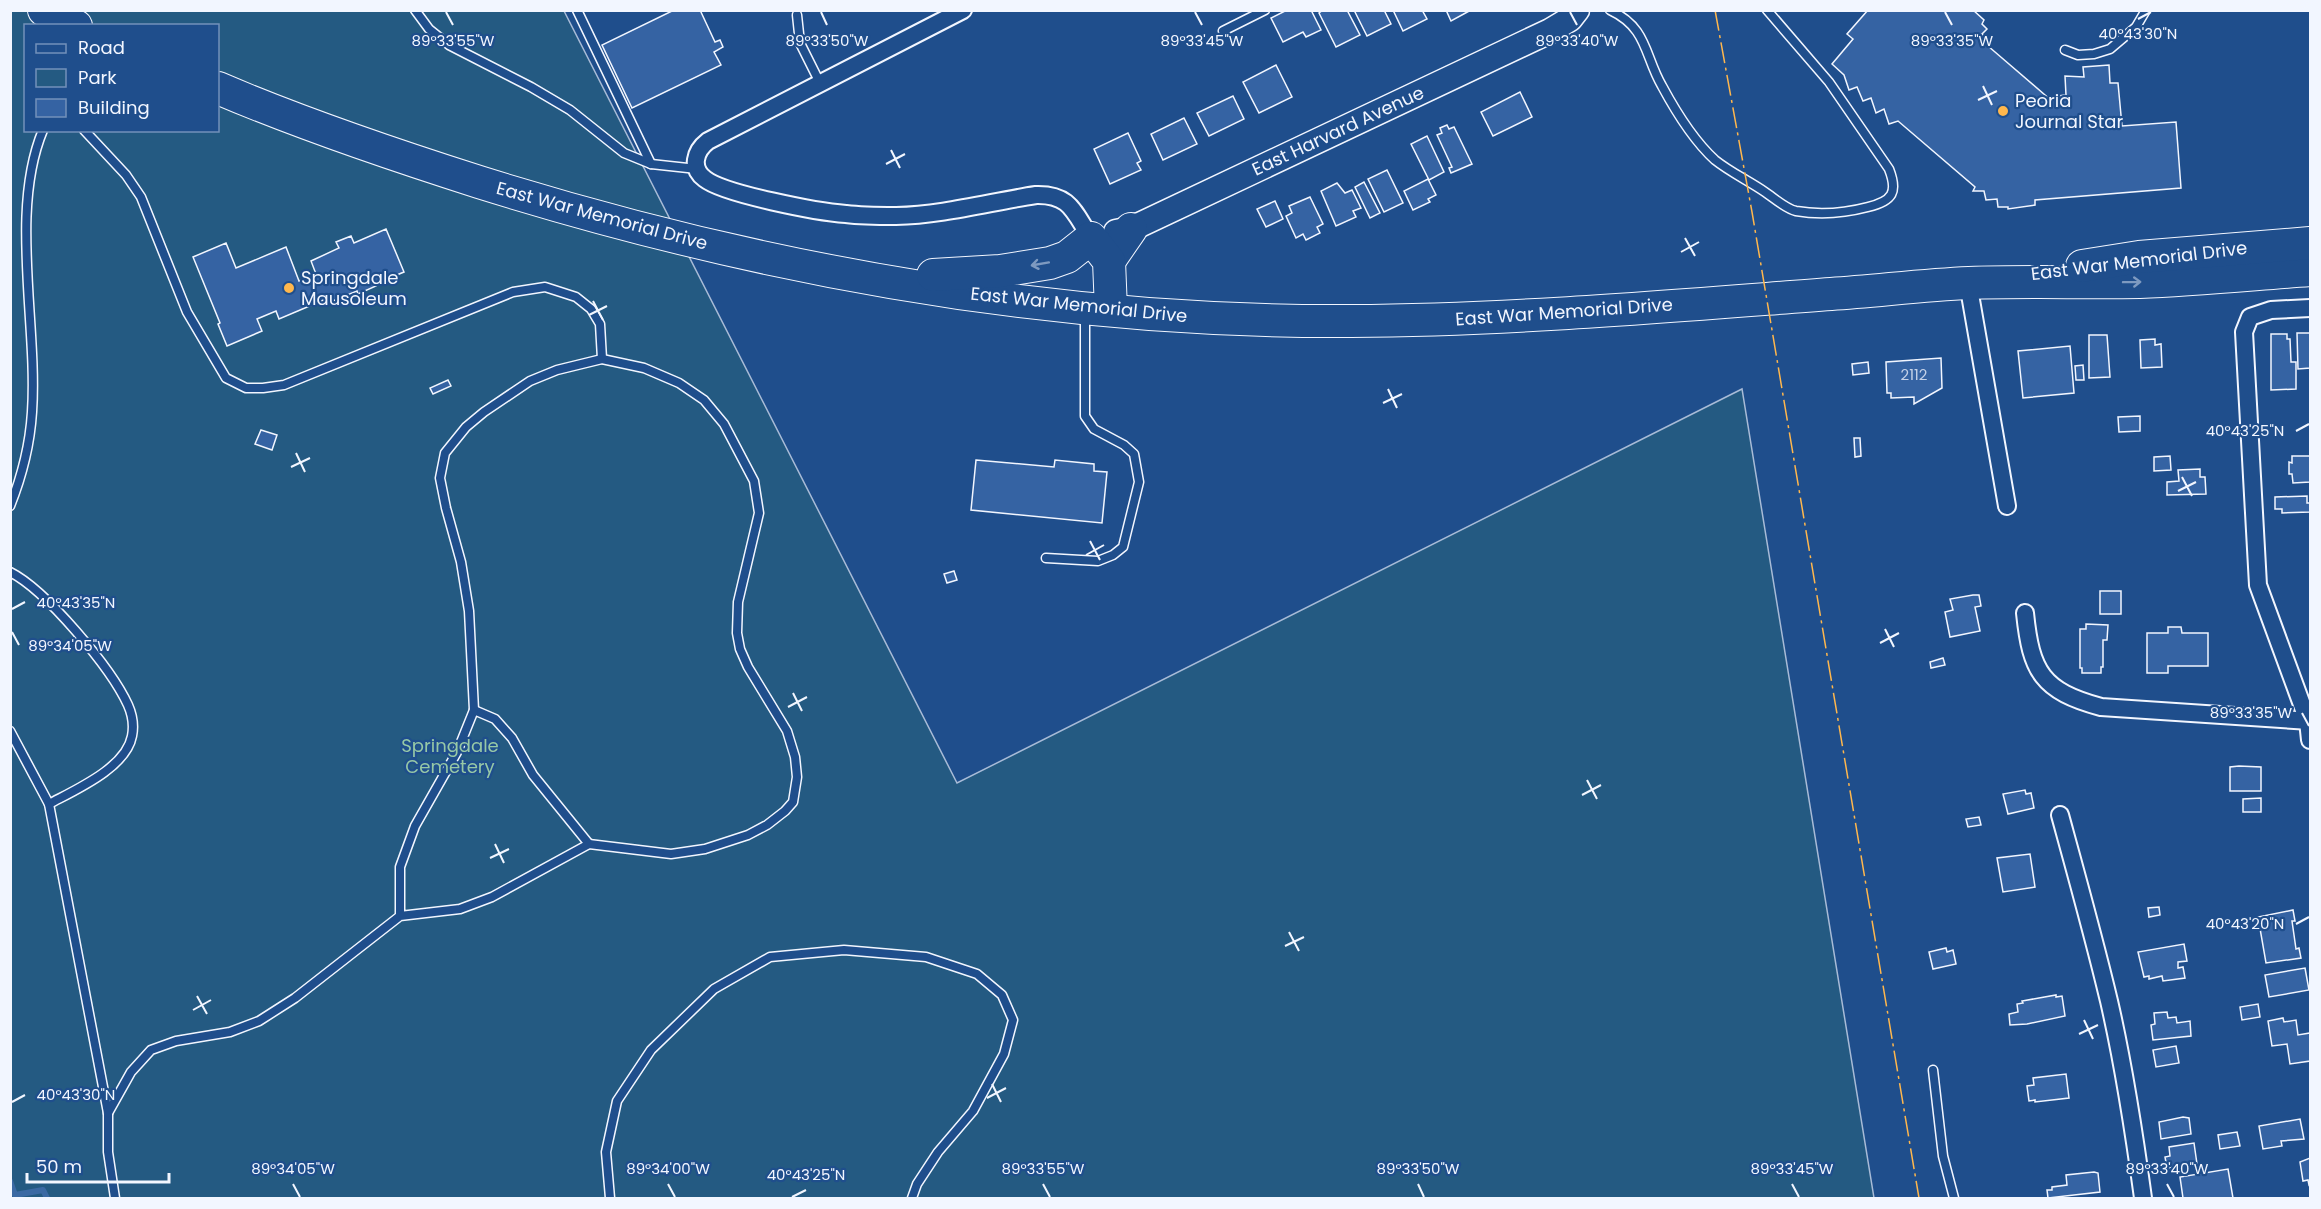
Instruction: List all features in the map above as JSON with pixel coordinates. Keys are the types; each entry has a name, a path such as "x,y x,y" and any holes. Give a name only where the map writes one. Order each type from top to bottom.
{"highway":[{"path":"44,10 72,24"},
{"name":"East War Memorial Drive","path":"219,88 393,153 522,195 669,236 810,268 963,294 1098,309 1268,320 1454,320 1611,311 1968,283 2144,282 2310,270"},
{"path":"810,268 908,276 1000,271 1050,263 1100,250 1131,229"},
{"name":"East War Memorial Drive","path":"1968,283 2139,257 2310,243"},
{"path":"1098,309 1100,250"}],"street":[{"path":"963,10 708,141 696,154 697,169 706,180 733,190 845,214 899,216 1036,195 1054,196 1067,202 1073,209 1100,250"},
{"name":"East Harvard Avenue","path":"1131,229 1550,31 1570,19 1577,10"},
{"path":"1968,283 2007,506"},
{"path":"2310,308 2271,310 2256,315 2247,321 2244,332 2257,576 2260,593 2309,721 2310,740"},
{"path":"2025,613 2030,650 2037,669 2053,688 2072,698 2101,707 2309,721"},
{"path":"2060,815 2109,1002 2134,1130 2143,1198"}],"lane":[{"path":"415,10 429,29 449,45 531,87 570,110 624,153 651,164 697,169"},
{"path":"577,10 651,164"},
{"path":"1223,31 1265,10"},
{"path":"1610,10 1638,32 1645,43 1660,83 1677,114 1716,160 1793,211 1846,213 1875,206 1892,195 1895,185 1889,169 1828,82 1767,10"},
{"path":"2065,50 2078,55 2094,54 2110,49 2136,27 2146,10"},
{"path":"797,15 800,43 820,83"},
{"path":"10,506 22,471 33,411 27,211 34,153 42,132"},
{"path":"86,132 126,175 141,197 196,329 226,378 246,388 284,385 513,292 545,288 576,297 591,309 600,324 602,359"},
{"path":"1046,558 1098,561 1113,555 1123,547 1139,482 1134,453 1094,429 1085,416 1098,309"},
{"path":"108,1113 130,1072 150,1050 176,1041 230,1032 259,1021 295,998 400,916 460,909 492,897 589,844 672,854 705,849 733,841 757,830 785,811 792,802 797,777 795,757 788,731 748,667 740,649 737,633 738,602 759,513 754,481 724,424 704,400 679,383 644,368 602,359 557,370 530,381 484,412 466,427 445,453 440,478 461,562 469,611 474,710 457,752 415,826 400,867 400,916"},
{"path":"10,572 30,584 74,630 120,692 129,706 133,721 132,737 126,751 112,765 93,781 49,804"},
{"path":"474,710 495,719 512,738 533,775 589,844"},
{"path":"10,731 49,804 108,1113 108,1152 115,1198"},
{"path":"610,1198 606,1152 617,1101 651,1050 714,989 770,957 844,950 926,957 977,974 1002,996 1013,1020 1004,1054 972,1111 938,1152 917,1184 912,1198"},
{"path":"1933,1070 1943,1156 1954,1198"}],"green space":[{"name":"Springdale Cemetery","path":"11,11 564,11 957,783 1742,389 1874,1198 11,1198"}],"building":[{"path":"674,10 700,10 715,42 720,40 723,47 714,52 721,65 632,108 602,45"},
{"path":"1287,10 1311,10 1321,30 1306,37 1303,32 1283,42 1271,18"},
{"path":"1323,10 1347,10 1360,35 1336,47 1319,13"},
{"path":"1354,10 1384,10 1391,24 1367,36"},
{"path":"1393,10 1422,10 1427,19 1403,31"},
{"path":"1446,10 1471,10 1451,21"},
{"name":"Peoria Journal Star","path":"1868,10 1973,10 1984,20 1982,24 1987,29 1982,34 1984,36 1981,40 2052,101 2057,96 2066,95 2065,76 2084,77 2083,67 2109,65 2110,83 2118,83 2122,126 2176,122 2181,188 2035,200 2035,205 2008,209 2008,207 1998,207 1997,199 1986,200 1984,191 1973,191 1975,187 1898,121 1889,124 1884,109 1876,113 1871,98 1863,101 1857,87 1849,90 1844,75 1832,64 1853,39 1847,34"},
{"path":"1276,65 1292,97 1259,113 1243,82"},
{"path":"1520,92 1532,117 1493,136 1481,112"},
{"path":"1233,96 1244,119 1209,136 1197,113"},
{"path":"1184,118 1197,144 1163,160 1151,134"},
{"path":"1447,125 1449,129 1454,127 1472,164 1451,173 1449,168 1452,167 1437,135 1442,133 1440,128"},
{"path":"1128,133 1141,161 1137,163 1141,170 1110,184 1094,149"},
{"path":"1427,136 1444,172 1429,180 1411,144"},
{"path":"1387,170 1403,203 1384,212 1368,179"},
{"path":"1428,179 1436,195 1428,199 1430,202 1413,210 1404,191"},
{"path":"1364,182 1380,213 1370,218 1355,187"},
{"path":"1337,183 1345,193 1352,190 1361,208 1353,211 1356,217 1336,226 1321,191"},
{"path":"1310,197 1323,224 1317,227 1320,233 1306,240 1303,234 1296,238 1286,216 1292,213 1289,206"},
{"path":"1275,201 1283,219 1266,227 1257,209"},
{"name":"Springdale Mausoleum","path":"386,229 404,272 358,294 357,291 328,303 326,299 279,319 276,311 257,319 262,331 227,346 193,257 226,243 236,268 286,247 299,281 316,274 311,261 339,248 336,242 351,236 354,243"},
{"path":"2297,333 2310,333 2310,368 2298,369"},
{"path":"2271,334 2287,334 2287,339 2290,339 2291,362 2296,362 2296,389 2271,390"},
{"path":"2089,335 2107,335 2110,377 2089,378"},
{"path":"2155,339 2155,345 2161,344 2162,367 2141,368 2140,340"},
{"path":"2070,346 2074,393 2023,398 2018,351"},
{"path":"1941,358 1942,388 1914,404 1914,397 1891,398 1891,393 1887,393 1886,362"},
{"path":"1868,362 1869,373 1853,375 1852,364"},
{"path":"2083,365 2084,380 2076,380 2075,366"},
{"path":"448,380 451,386 433,394 430,388"},
{"path":"2140,416 2140,431 2119,432 2118,417"},
{"path":"261,430 277,435 272,450 255,444"},
{"path":"1854,438 1860,438 1861,456 1855,457"},
{"path":"2170,456 2171,470 2154,471 2154,457"},
{"path":"2292,456 2310,456 2310,482 2293,483 2292,474 2289,474 2289,462 2292,463"},
{"path":"976,460 1054,467 1055,460 1094,464 1094,471 1107,472 1102,523 971,510"},
{"path":"2200,469 2200,477 2205,477 2206,494 2167,495 2167,482 2179,481 2178,470"},
{"path":"2307,496 2310,512 2282,513 2282,509 2275,509 2275,497"},
{"path":"954,571 957,580 947,583 944,574"},
{"path":"2100,591 2121,591 2121,614 2100,614"},
{"path":"1979,595 1981,606 1975,607 1980,631 1950,637 1945,612 1953,610 1950,599"},
{"path":"2086,624 2108,625 2107,640 2103,640 2101,673 2082,673 2082,668 2080,668 2080,629 2086,629"},
{"path":"2168,627 2181,627 2182,633 2208,633 2208,666 2168,666 2168,673 2147,673 2147,633 2168,633"},
{"path":"1943,658 1945,665 1931,668 1930,662"},
{"path":"2230,767 2261,767 2261,791 2230,791"},
{"path":"2025,790 2026,794 2031,793 2034,808 2008,814 2003,794"},
{"path":"2261,798 2261,812 2243,812 2243,799"},
{"path":"1979,817 1981,825 1968,827 1966,819"},
{"path":"2030,854 2035,887 2003,892 1997,858"},
{"path":"2159,907 2160,915 2149,917 2148,908"},
{"path":"2293,910 2295,921 2292,921 2296,949 2299,948 2301,958 2266,963 2258,917"},
{"path":"2184,944 2187,961 2178,962 2178,968 2183,967 2185,978 2163,981 2162,976 2149,979 2149,976 2144,977 2138,952"},
{"path":"1946,948 1947,952 1953,950 1956,964 1933,969 1929,952"},
{"path":"2305,968 2309,990 2269,997 2265,975"},
{"path":"2056,995 2056,997 2062,996 2065,1016 2010,1025 2009,1014 2018,1012 2017,1004"},
{"path":"2258,1004 2260,1017 2242,1020 2240,1007"},
{"path":"2167,1012 2168,1018 2176,1017 2177,1023 2190,1021 2191,1036 2153,1040 2151,1025 2155,1024 2154,1013"},
{"path":"2283,1018 2284,1022 2296,1020 2298,1035 2310,1033 2310,1061 2290,1064 2287,1044 2272,1046 2268,1021"},
{"path":"2176,1046 2179,1063 2156,1067 2153,1050"},
{"path":"2066,1074 2069,1098 2029,1101 2027,1086 2034,1085 2033,1078"},
{"path":"2189,1118 2191,1134 2161,1139 2159,1122"},
{"path":"2300,1119 2304,1139 2281,1141 2282,1146 2263,1149 2259,1126"},
{"path":"2237,1132 2240,1146 2220,1149 2218,1135"},
{"path":"2194,1143 2197,1164 2167,1168 2165,1157 2170,1156 2169,1147"},
{"path":"2310,1158 2309,1185 2308,1180 2303,1181 2300,1162"},
{"path":"2228,1169 2233,1198 2183,1198 2180,1177"},
{"path":"2098,1173 2100,1192 2048,1198 2047,1190 2067,1185 2066,1175"}],"waterway":[{"path":"10,1181 15,1195 43,1190 47,1198"}],"power":[{"path":"1715,10 1752,212 1919,1198"}],"place":[{"name":"Peoria Journal Star","path":"2003,111"},
{"name":"Springdale Mausoleum","path":"289,288"}]}
